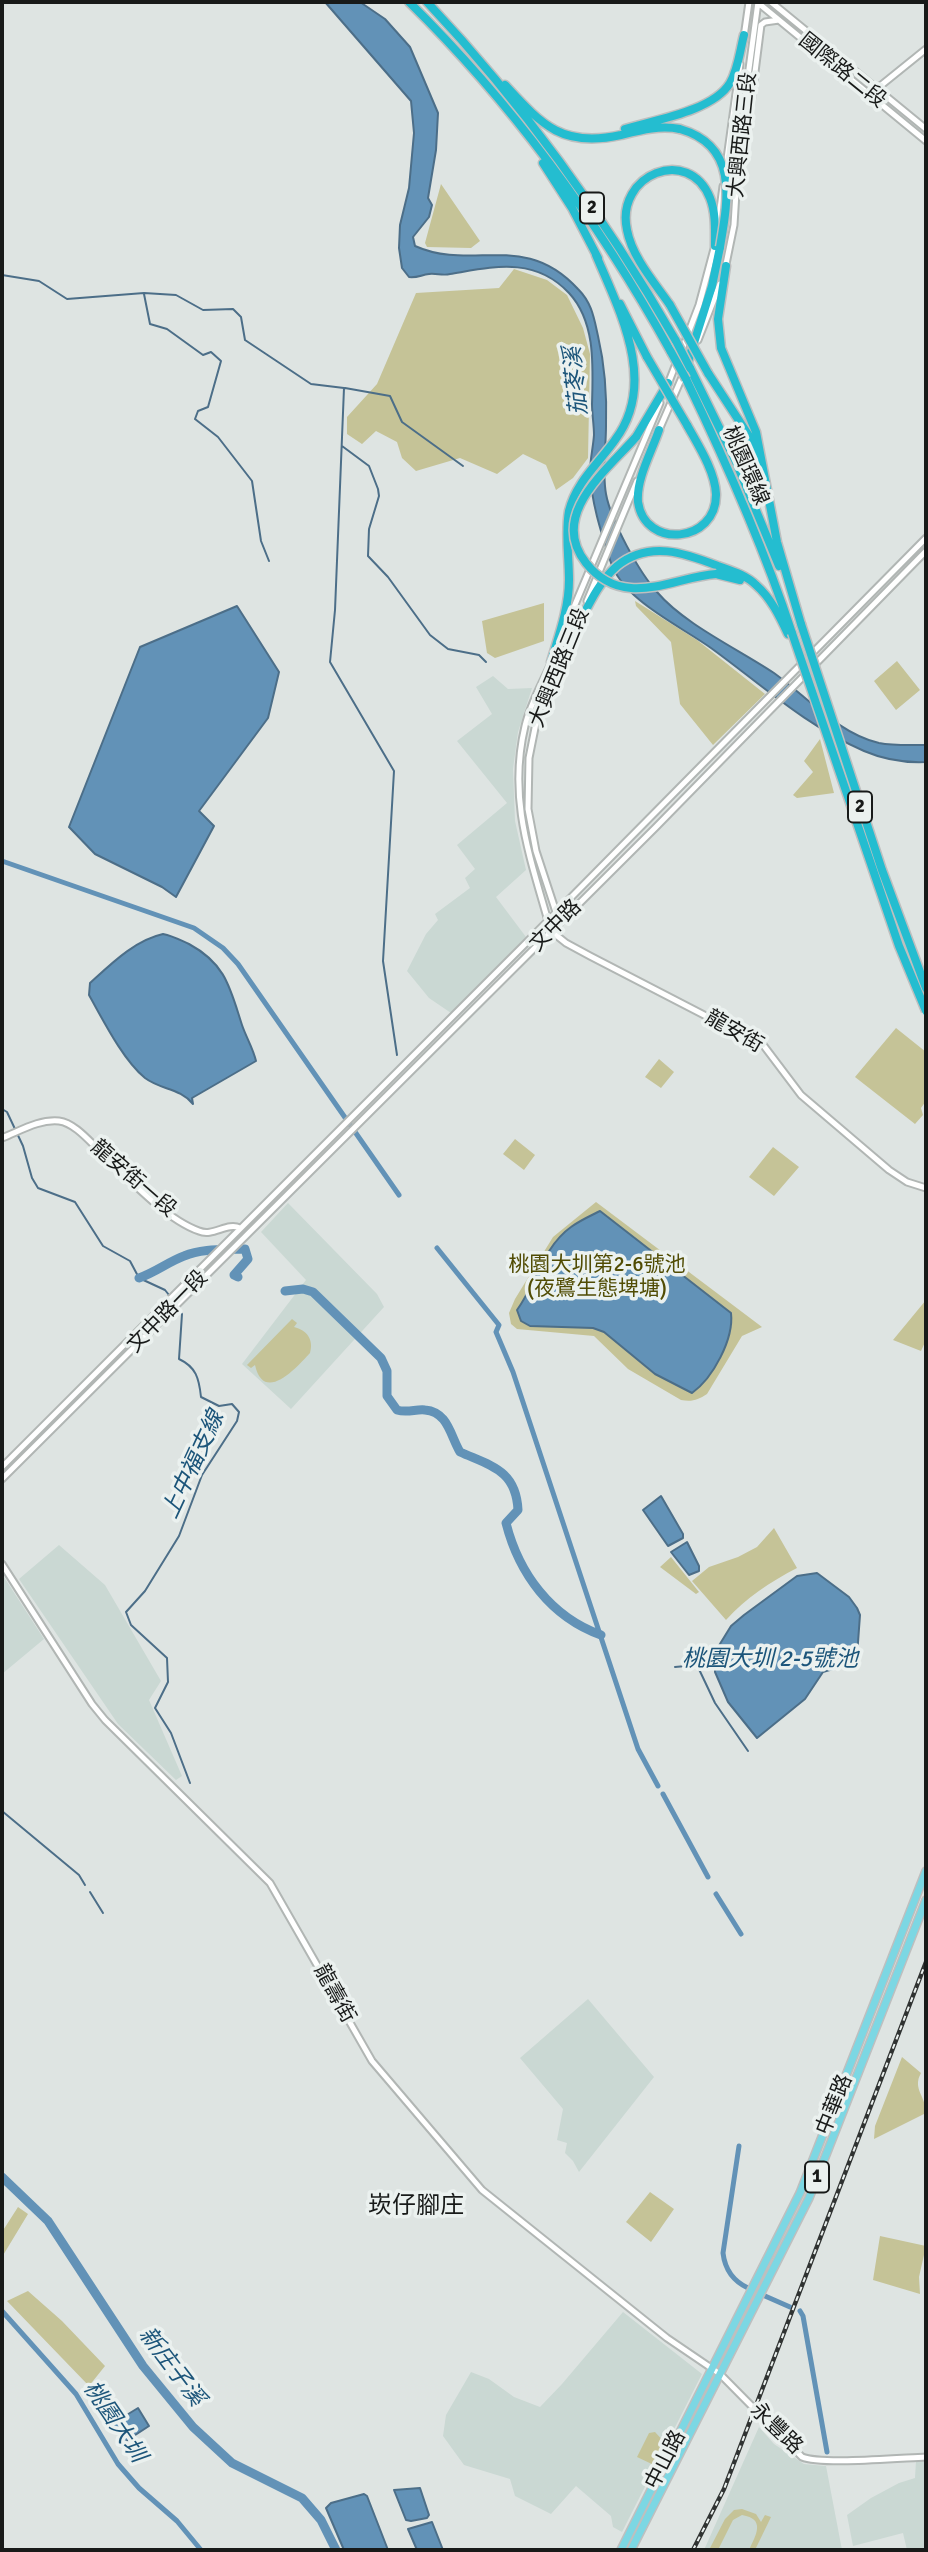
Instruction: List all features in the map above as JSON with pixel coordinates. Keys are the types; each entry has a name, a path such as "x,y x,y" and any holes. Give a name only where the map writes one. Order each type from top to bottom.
{"highway":[{"name":"桃園環線","path":"409,2 489,89 552,165 604,239 671,352 687,372 736,462 801,624 882,870 926,988"},
{"path":"427,2 498,81 557,132 581,138 601,138 659,127 680,129 704,140 722,164 727,195 712,286 687,372"},
{"path":"581,138 617,132 714,100 733,78 744,35"},
{"name":"桃園環線","path":"498,81 611,235 676,341 768,560 790,634"},
{"path":"515,121 561,189 711,475 716,498 712,513 694,532 679,536 661,532 650,525 642,515 638,502 641,480 659,430"},
{"path":"717,247 710,199 706,190 692,177 675,170 664,171 647,177 635,186 626,211 629,237 640,261 670,305 708,373 749,436 758,457 770,503"},
{"path":"551,663 567,606 567,528 572,501 583,479 620,434 631,413 636,384 634,362 613,296 596,255"},
{"path":"726,266 718,319 719,338 725,359 756,432 777,542 801,624"},
{"path":"668,383 636,437 594,481 581,500 574,535 583,559 602,578 625,587 645,589 716,574 743,581 770,602"},
{"path":"574,633 598,589 615,567 644,553 676,552 738,573 757,586 790,634"},
{"name":"2","path":"790,634 899,946 926,1011"}],"main road":[{"name":"中華路","path":"711,2370 800,2193 926,1871"},
{"name":"中華路","path":"720,2374 809,2198 926,1900"},
{"name":"中山路","path":"621,2550 711,2370"},
{"name":"中山路","path":"631,2550 720,2374"}],"street":[{"name":"大興西路三段","path":"551,931 526,846 518,800 518,761 525,723 668,383 699,304 717,247 749,2"},
{"name":"大興西路三段","path":"556,912 536,850 527,794 529,758 538,713 659,430 687,372 726,266 734,225 739,143 758,2"},
{"name":"國際路二段","path":"758,2 926,141"},
{"name":"國際路二段","path":"771,2 926,130"},
{"path":"739,143 747,135 761,25 779,20"},
{"path":"871,95 926,49"},
{"name":"文中路","path":"329,1138 779,689 926,538"},
{"name":"文中路","path":"335,1146 786,695 926,551"},
{"path":"779,689 786,695"},
{"path":"551,931 556,912"},
{"name":"龍安街","path":"551,931 590,956 764,1046 801,1095 889,1171 907,1182 926,1188"},
{"path":"391,1077 396,1083"},
{"name":"龍安街一段","path":"4,1137 39,1123 61,1121 82,1134 150,1199 187,1225 207,1233 235,1225 240,1228"},
{"name":"文中路一段","path":"2,1466 329,1138"},
{"name":"文中路一段","path":"2,1479 335,1146"},
{"path":"240,1228 244,1235"},
{"path":"75,1393 82,1399"},
{"name":"龍壽街","path":"2,1564 105,1720 242,1853 276,1891 372,2061 463,2170 486,2194 667,2338 720,2374"},
{"name":"永豐路","path":"720,2374 794,2451 810,2460 926,2457"}],"shaded area":[{"path":"493,676 508,689 532,688 518,732 513,769 515,821 526,870 496,897 526,937 451,1013 429,998 407,971 426,934 438,920 435,914 470,888 465,878 475,869 457,845 507,803 457,741 492,714 476,687"},
{"path":"288,1203 377,1294 384,1307 291,1409 242,1364 306,1280 261,1232"},
{"path":"59,1545 105,1585 161,1681 149,1700 182,1776 176,1780 118,1724 19,1579"},
{"path":"2,1574 44,1639 2,1674"},
{"path":"588,1999 654,2077 579,2172 565,2153 567,2143 557,2140 563,2109 520,2058"},
{"path":"623,2312 702,2374 622,2532 613,2527 611,2516 576,2486 551,2514 515,2496 510,2479 464,2465 443,2436 446,2415 471,2372 489,2379 514,2397 540,2407"},
{"path":"759,2427 774,2444 804,2464 826,2466 842,2550 704,2550"},
{"path":"916,2461 926,2461 926,2550 907,2550 903,2533 853,2546 847,2515 871,2498 915,2478"}],"green space":[{"path":"441,184 480,241 471,248 427,247 425,243"},
{"path":"514,269 547,280 567,295 583,328 590,354 588,458 573,478 556,490 546,465 523,454 497,474 460,458 416,471 402,458 397,442 376,431 362,444 347,434 347,417 377,384 416,293 499,288"},
{"path":"635,601 697,640 765,694 713,745 680,704 671,642 636,606"},
{"path":"544,603 544,641 495,658 487,653 482,621"},
{"path":"897,661 920,690 896,710 874,681"},
{"path":"820,739 834,793 797,798 793,795 813,772 804,761"},
{"path":"896,1028 926,1052 926,1101 921,1108 923,1115 915,1124 855,1077"},
{"path":"659,1059 674,1072 661,1088 645,1077"},
{"path":"515,1139 535,1155 524,1170 503,1154"},
{"path":"773,1147 799,1167 774,1196 749,1177"},
{"name":"桃園大圳第2-6號池 (夜鷺生態埤塘)","path":"596,1202 762,1327 742,1336 707,1394 701,1398 681,1400 628,1369 594,1336 517,1329 511,1324 509,1313 515,1299 553,1237"},
{"path":"926,1300 926,1340 921,1351 893,1340"},
{"path":"292,1319 297,1323 294,1327 303,1330 308,1336 310,1353 281,1379 266,1382 259,1377 255,1365 251,1368 247,1365"},
{"path":"774,1528 797,1568 759,1591 726,1620 692,1581 709,1567 757,1547"},
{"path":"671,1557 699,1592 696,1594 660,1567"},
{"path":"902,2057 921,2073 918,2084 926,2113 874,2139 875,2126"},
{"path":"650,2192 674,2209 651,2242 626,2222"},
{"path":"18,2207 28,2214 2,2257 2,2232"},
{"path":"880,2236 926,2246 919,2277 920,2294 873,2280"},
{"path":"28,2291 62,2321 105,2366 89,2386 7,2301"},
{"path":"655,2432 667,2445 656,2466 637,2457 649,2433"},
{"path":"742,2509 756,2514 761,2522 765,2515 771,2517 755,2550 749,2550 757,2524 742,2515 733,2520 718,2550 709,2550 725,2519 734,2510"}],"water":[{"path":"325,2 360,2 385,19 410,47 438,113 436,150 428,198 432,205 429,217 413,237 415,246 436,253 518,256 538,261 558,271 586,300 592,311 604,370 606,494 620,532 634,559 657,592 682,615 774,673 850,732 879,743 926,745 926,762 879,757 823,730 711,648 653,610 626,587 610,560 592,494 590,472 594,435 591,346 578,305 556,281 527,269 497,267 447,275 409,277 402,268 399,248 400,225 409,188 414,133 411,101"},
{"path":"237,606 279,672 268,718 199,811 214,826 176,897 162,887 95,854 69,827 140,647"},
{"path":"163,934 189,944 219,969 230,988 256,1061 192,1098 193,1104 182,1095 151,1082 137,1070 114,1039 89,995 90,983 115,961 133,947"},
{"name":"桃園大圳第2-6號池 (夜鷺生態埤塘)","path":"600,1211 731,1313 726,1346 707,1378 692,1393 655,1374 604,1332 593,1328 530,1326 521,1321 517,1310 553,1245 571,1227"},
{"path":"661,1496 683,1534 683,1538 668,1546 643,1510"},
{"path":"687,1542 699,1566 699,1571 689,1575 671,1552"},
{"name":"桃園大圳 2-5號池","path":"817,1573 849,1597 857,1608 860,1615 857,1656 850,1664 823,1672 805,1699 757,1738 728,1702 715,1672 715,1652 731,1626 744,1615 797,1576"},
{"path":"138,2408 149,2426 123,2443 112,2424"},
{"path":"420,2488 429,2515 427,2518 406,2520 394,2490"},
{"path":"364,2494 388,2550 344,2550 326,2508 331,2503"},
{"path":"432,2522 443,2550 417,2550 408,2529"}],"waterway":[{"path":"2,275 39,281 67,299 144,293 176,295 203,310 233,309 241,317 245,340 311,384 344,388 335,610 330,662 394,771 383,961 397,1055"},
{"path":"144,294 150,324 167,329 203,355 211,352 221,361 208,407 198,411 195,419 218,437 252,481 261,541 269,561"},
{"path":"345,388 390,396 402,422 463,466"},
{"path":"342,446 369,466 378,489 379,496 369,529 368,556 388,577 430,635 448,649 479,655 486,662"},
{"path":"2,861 194,928 223,948 238,964 399,1195"},
{"name":"上中福支線","path":"2,1109 7,1112 23,1146 32,1178 38,1188 75,1202 103,1246 130,1261 139,1278 165,1290 169,1295"},
{"path":"437,1248 499,1325 496,1332 513,1372 638,1749 658,1786"},
{"path":"139,1278 191,1253 245,1249 248,1259 234,1275 238,1277"},
{"path":"285,1291 303,1289 313,1292 381,1358 387,1371 387,1396 397,1410 425,1410 439,1415 460,1452 491,1466 507,1478 516,1497 518,1510 506,1523 519,1559 529,1576 552,1605 583,1627 601,1635"},
{"name":"上中福支線","path":"172,1300 182,1314 179,1359 196,1374 201,1397 219,1406 232,1404 239,1412 237,1421 202,1475 179,1536 145,1591 126,1612 131,1625 167,1658 168,1682 155,1708 171,1733 190,1783"},
{"path":"675,1667 697,1665 715,1703 748,1751"},
{"path":"663,1794 708,1877"},
{"path":"2,1811 79,1875 85,1885"},
{"path":"90,1892 103,1913"},
{"path":"716,1894 741,1934"},
{"path":"739,2146 723,2253 731,2274 748,2288"},
{"name":"新庄子溪","path":"2,2177 48,2221 143,2366 193,2427 232,2463 302,2498 321,2520 336,2550"},
{"path":"765,2296 790,2307"},
{"name":"桃園大圳","path":"2,2311 76,2394 118,2464 139,2488 177,2521 201,2550"},
{"path":"800,2311 827,2452"}],"railway":[{"path":"693,2550 724,2489 926,1962"}],"district":[{"name":"崁仔腳庄","path":"416,2207"}],"water label":[{"name":"茄苳溪","path":"577,381"}]}
